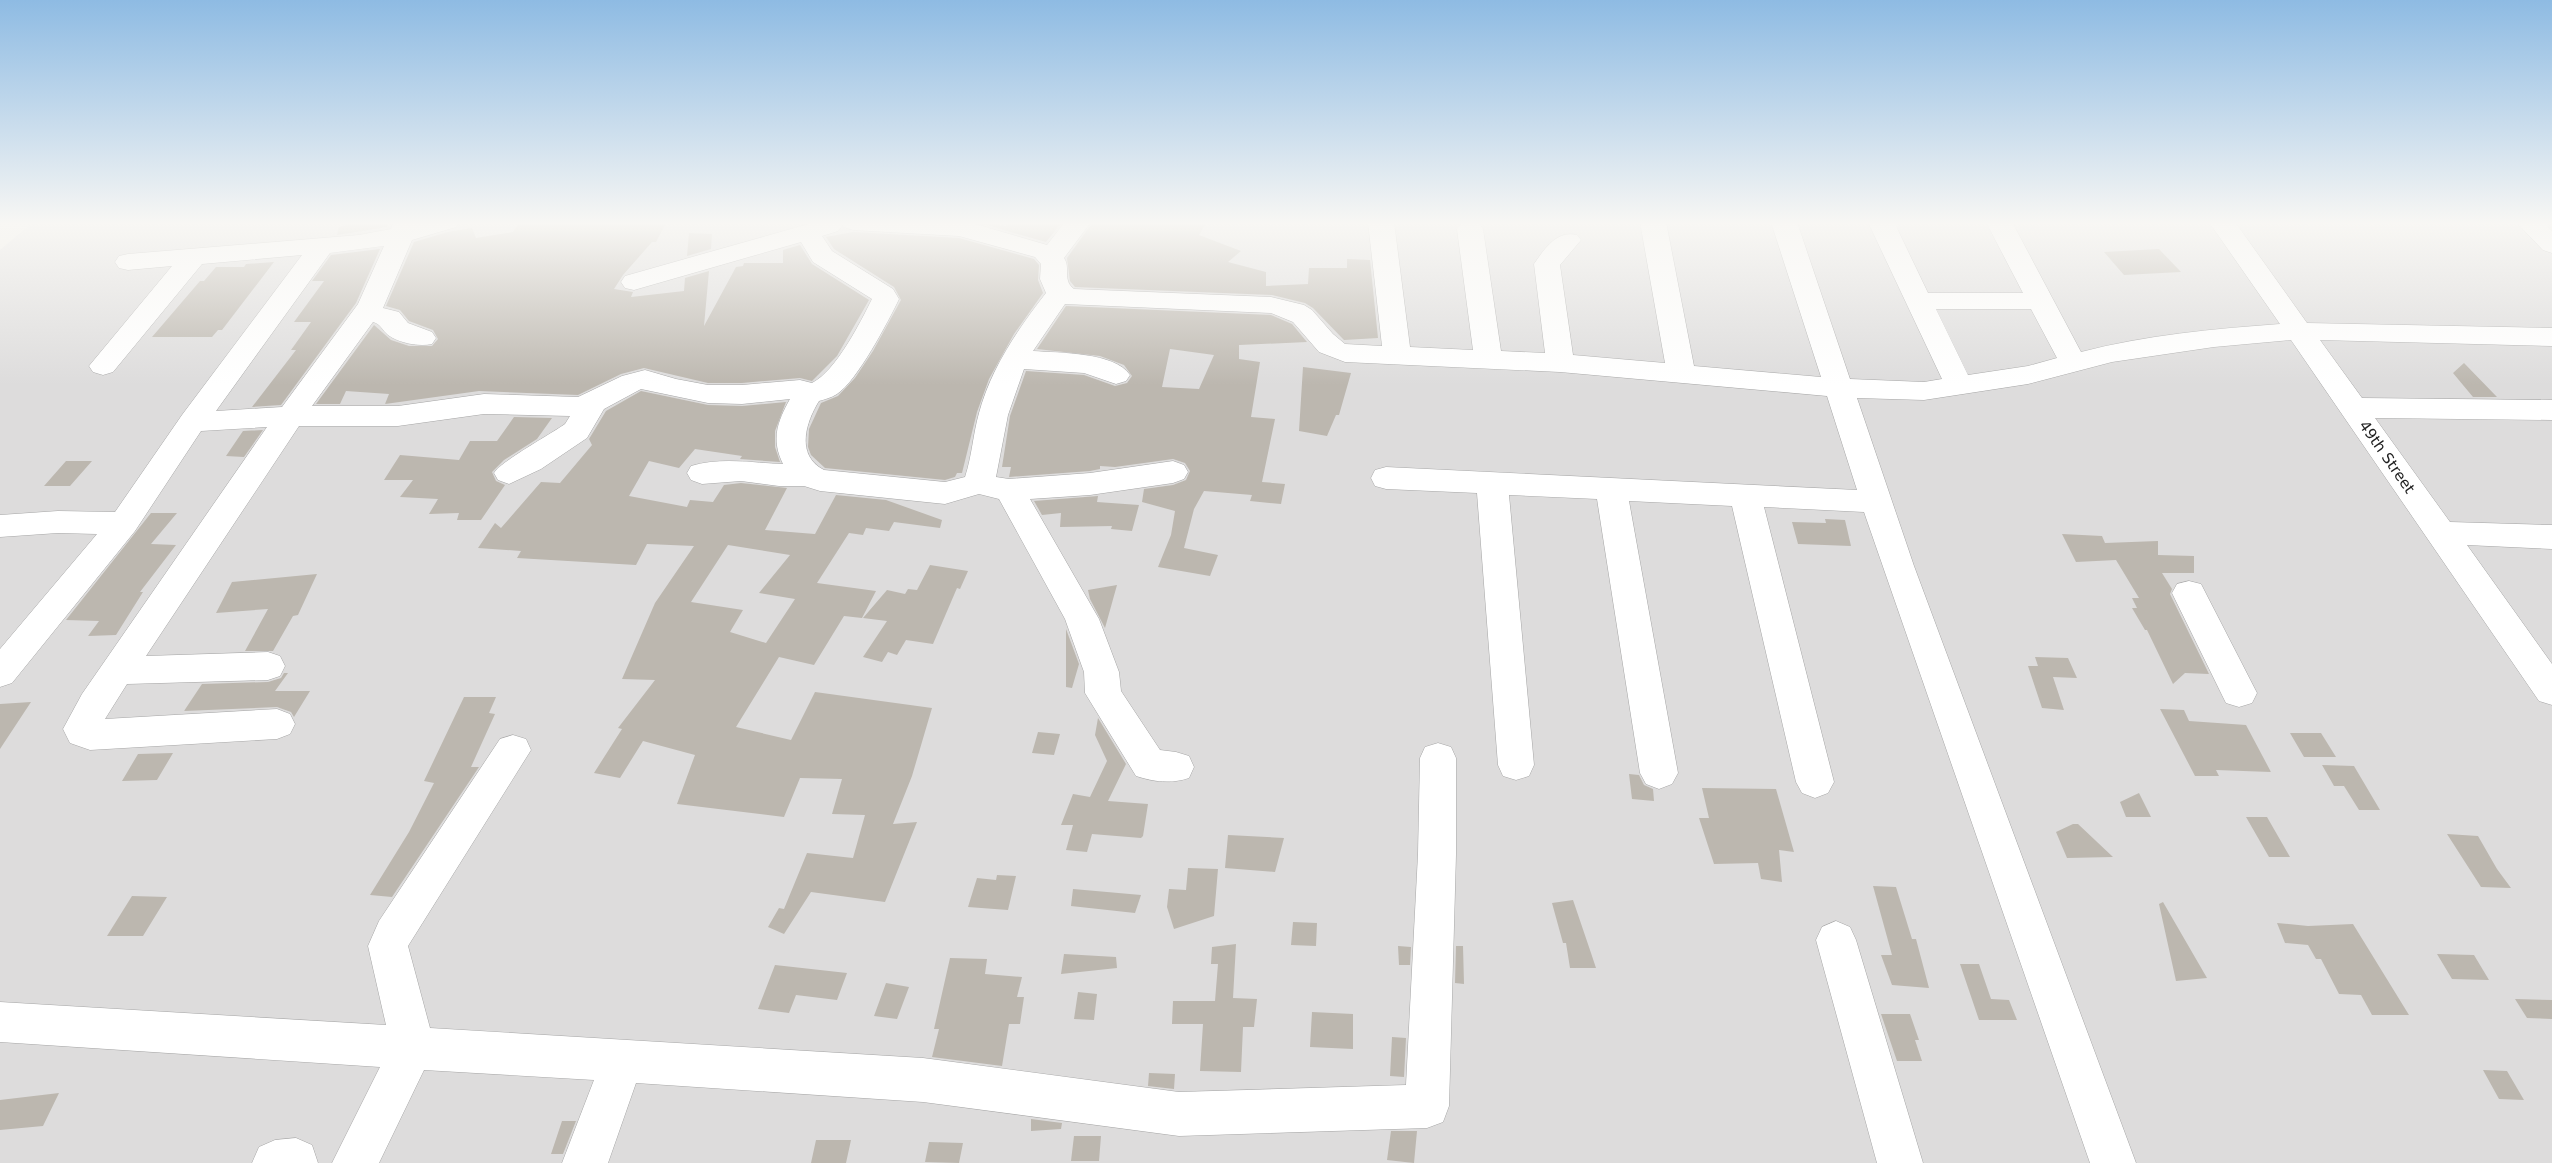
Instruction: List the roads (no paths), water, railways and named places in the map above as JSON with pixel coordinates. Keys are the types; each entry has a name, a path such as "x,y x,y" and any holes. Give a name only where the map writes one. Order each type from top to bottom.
{"street":[{"path":"103,366 178,276"},
{"path":"0,673 124,523 192,423 300,276"},
{"path":"277,724 83,734 81,729 184,571 293,416 317,377 374,302 385,276"},
{"path":"634,282 654,276"},
{"path":"509,473 530,462 576,431 592,405 619,387 640,380 653,380 669,387 708,394 730,395 800,389 808,394 831,385 855,351 886,299 884,295 854,276"},
{"path":"1053,276 1059,293"},
{"path":"1383,276 1386,355"},
{"path":"1476,276 1488,360"},
{"path":"1549,276 1560,363"},
{"path":"1663,276 1681,374"},
{"path":"1803,276 1941,686 2113,1163"},
{"path":"1908,276 1959,385"},
{"path":"2028,276 2073,363"},
{"name":"49th Street","path":"2260,276 2552,691"},
{"path":"1059,293 1076,297 1254,303 1294,311 1306,318 1333,351 1345,353 1560,363 1841,388 1924,391 2028,375 2100,355 2157,346 2298,331 2552,337"},
{"path":"1059,293 1029,333 1015,359 993,414 986,464 993,487 1083,619 1097,660 1104,686 1103,693 1149,765 1176,768"},
{"path":"1921,301 2041,301"},
{"path":"366,312 389,318 398,329 422,338"},
{"path":"1015,359 1088,364 1116,375"},
{"path":"805,475 799,468 788,435 808,394"},
{"path":"192,423 293,416 398,416 484,404 578,407 592,405"},
{"path":"2352,408 2552,410"},
{"path":"702,473 741,470 779,475 805,475 820,480 945,493 993,487 1090,484 1173,472"},
{"path":"1386,478 1878,502"},
{"path":"1492,483 1516,765"},
{"path":"1611,489 1659,773"},
{"path":"1744,495 1815,782"},
{"path":"0,526 58,522 124,523"},
{"path":"2440,533 2552,537"},
{"path":"2189,593 2239,693"},
{"path":"118,671 268,666"},
{"path":"355,1163 413,1047 388,946 393,934 513,750"},
{"path":"0,1022 922,1080 1179,1114 1427,1106 1437,854 1438,758"},
{"path":"1836,940 1900,1163"},
{"path":"585,1163 623,1060"}]}
